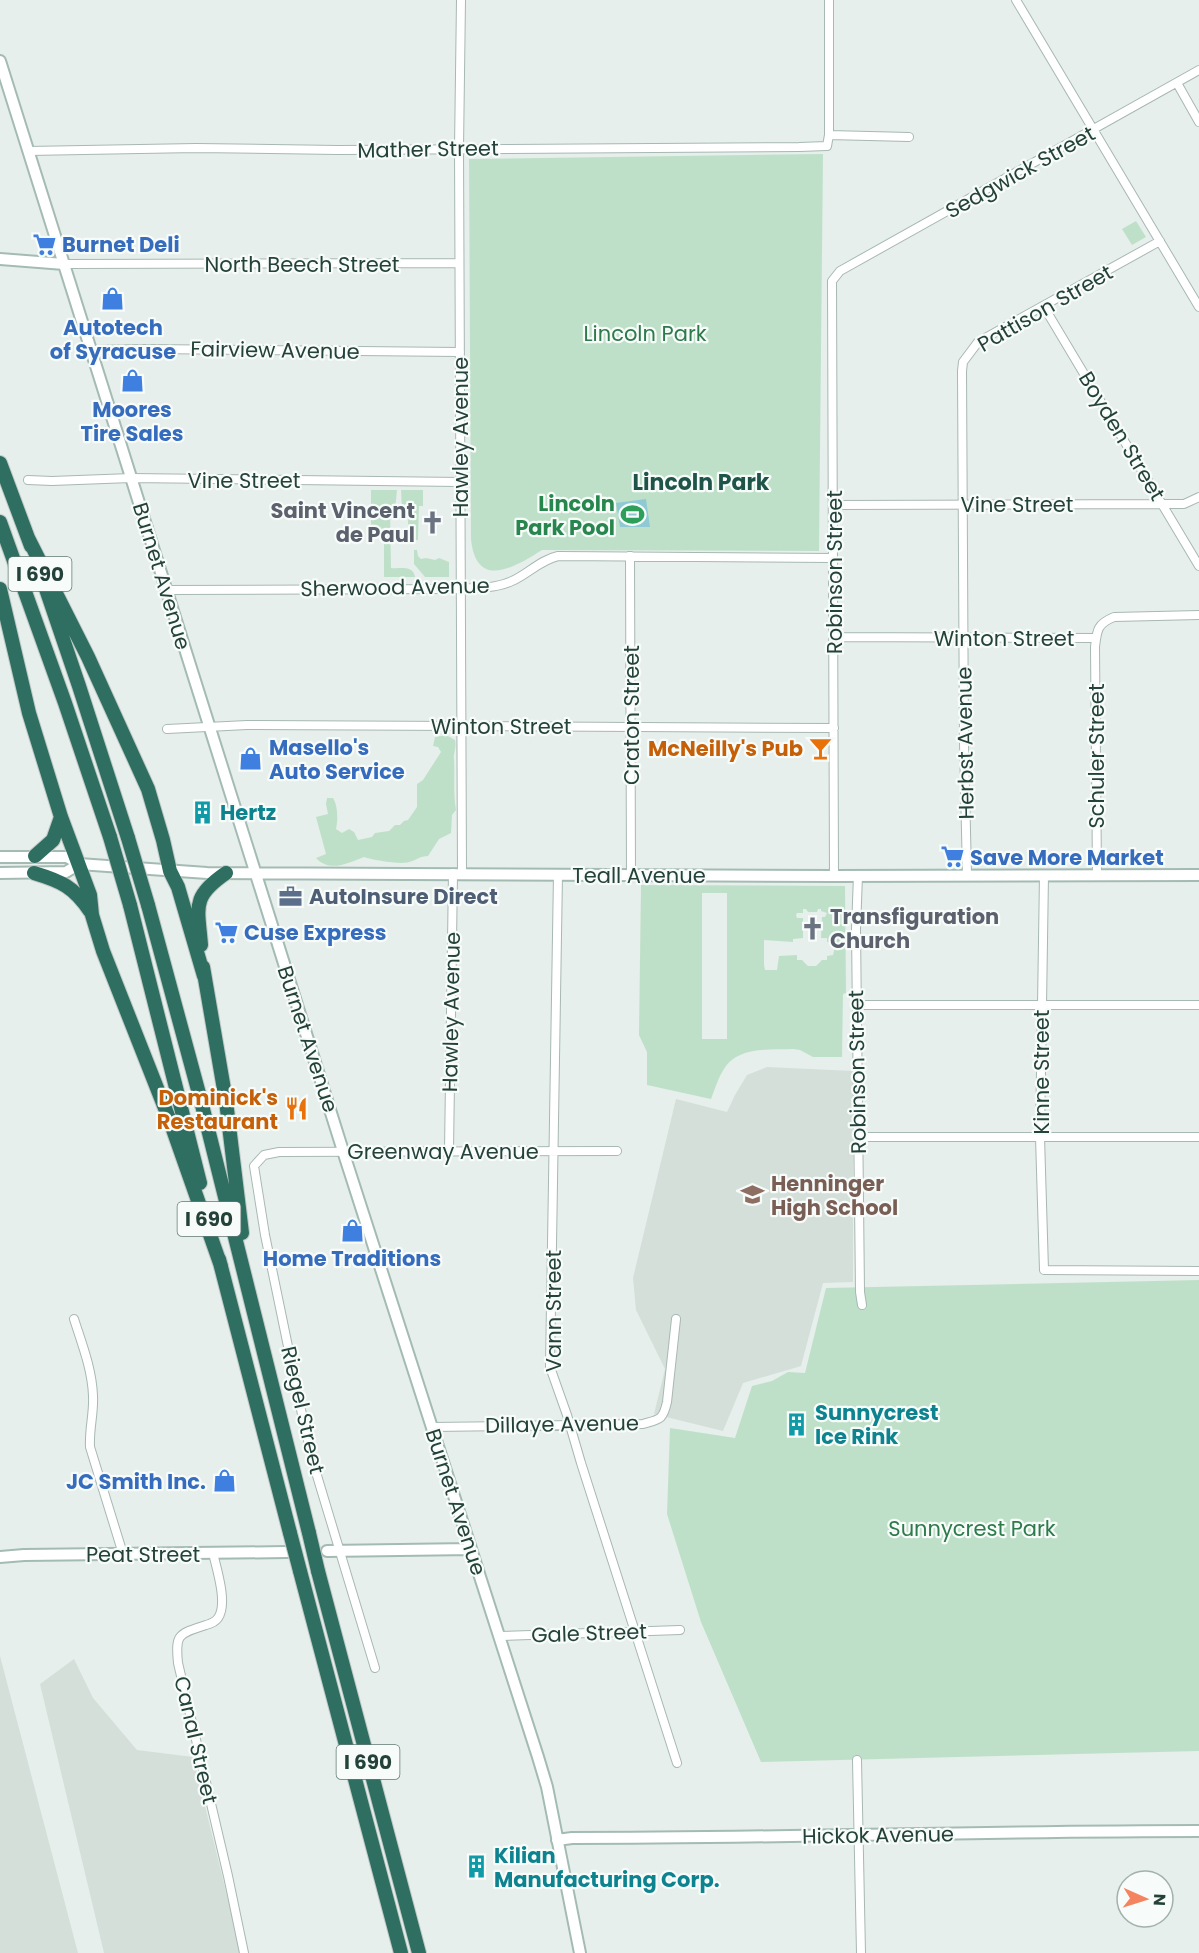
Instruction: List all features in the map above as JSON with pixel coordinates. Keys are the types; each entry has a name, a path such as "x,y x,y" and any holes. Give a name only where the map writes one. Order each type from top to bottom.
{"highway":[{"name":"I 690","path":"0,463 80,686 169,979 249,1288 318,1571 419,1953"},
{"name":"I 690","path":"0,522 65,703 110,837 130,906 220,1266 401,1953"},
{"path":"28,538 125,735 148,789 170,872 178,887 204,976"},
{"path":"0,589 29,713 61,818 90,895 92,915 103,951 177,1140 220,1266"},
{"path":"35,856 53,840 61,818"},
{"path":"34,873 51,878 70,888 80,897 92,915"},
{"path":"226,873 204,891 197,908 204,976 226,1101 249,1288"}],"street":[{"name":"Hawley Avenue","path":"449,1151 461,727 459,148 461,0"},
{"path":"829,0 829,135 909,137"},
{"path":"1016,0 1199,307"},
{"name":"Burnet Avenue","path":"0,61 343,1151 547,1787 580,1953"},
{"name":"Sedgwick Street","path":"840,271 1199,70"},
{"path":"1177,83 1199,122"},
{"name":"Mather Street","path":"28,151 799,147 827,146 829,135"},
{"name":"Pattison Street","path":"962,504 963,362 978,342 1160,241"},
{"name":"North Beech Street","path":"0,259 64,264 459,263"},
{"name":"Robinson Street","path":"834,876 832,281 840,271"},
{"name":"Boyden Street","path":"1044,307 1164,504 1199,566"},
{"name":"Fairview Avenue","path":"91,350 144,348 460,352"},
{"name":"Vine Street","path":"28,480 131,478 460,482"},
{"name":"Vine Street","path":"834,505 1184,504 1199,497"},
{"name":"Herbst Avenue","path":"962,504 968,875"},
{"name":"Sherwood Avenue","path":"166,590 460,588 508,583 551,557 558,556 833,558"},
{"name":"Craton Street","path":"630,556 631,875"},
{"name":"Winton Street","path":"834,637 1096,638 1099,627 1104,621 1114,616 1199,615"},
{"name":"Schuler Street","path":"1096,638 1097,875"},
{"name":"Winton Street","path":"167,729 209,726 834,728"},
{"name":"Teall Avenue","path":"0,857 67,857 79,864 170,872 226,873 1199,875"},
{"name":"Teall Avenue","path":"0,873 66,872 79,864"},
{"name":"Vann Street","path":"558,874 550,1367 677,1763"},
{"name":"Robinson Street","path":"858,875 856,929 862,1305"},
{"name":"Kinne Street","path":"1044,875 1040,1137 1044,1270 1199,1271"},
{"path":"857,1005 1199,1005"},
{"path":"858,1137 1199,1137"},
{"name":"Greenway Avenue","path":"269,1154 343,1151 616,1151"},
{"name":"Riegel Street","path":"269,1154 264,1155 254,1166 255,1180 304,1424 315,1469 375,1668"},
{"path":"74,1319 91,1375 93,1398 89,1432 90,1447 123,1554"},
{"name":"Dillaye Avenue","path":"432,1427 643,1424 662,1417 667,1402 676,1319"},
{"path":"327,1551 471,1548"},
{"name":"Peat Street","path":"0,1557 287,1552"},
{"name":"Canal Street","path":"213,1553 221,1589 222,1605 219,1618 213,1623 182,1633 176,1645 178,1663 244,1953"},
{"name":"Gale Street","path":"499,1636 680,1630"},
{"path":"857,1760 861,1953"},
{"name":"Hickok Avenue","path":"557,1840 1063,1831 1199,1831"}],"shaded area":[{"name":"Henninger High School","path":"767,1067 853,1071 853,1282 823,1283 801,1366 743,1383 723,1431 654,1414 665,1369 636,1310 633,1278 676,1099 727,1112 747,1075"},
{"path":"0,1656 78,1953 0,1953"},
{"path":"74,1659 93,1698 137,1750 193,1757 241,1953 104,1953 40,1684"}],"green space":[{"name":"Lincoln Park","path":"823,154 819,551 542,550 509,568 488,570 480,565 474,555 471,539 469,159"},
{"path":"1136,221 1146,237 1132,245 1122,229"},
{"path":"371,490 397,490 395,510 390,510 391,568 409,569 415,577 384,577 384,535 371,535"},
{"path":"401,490 423,490 423,506 419,506 418,540 401,540 401,535 408,535 408,510 402,510"},
{"path":"414,550 417,550 421,559 439,558 449,562 449,577 425,577 414,564"},
{"path":"446,735 455,740 456,810 452,815 451,833 439,839 428,856 400,863 364,857 333,866 321,863 316,858 326,854 316,817 328,814 327,798 333,798 335,801 336,829 342,833 349,829 354,832 358,840 372,837 375,833 389,831 395,825 408,820 417,807 417,784 423,780 441,752 438,747 433,746 435,737"},
{"path":"641,885 845,886 846,993 843,994 842,1057 813,1057 793,1049 746,1053 737,1056 724,1069 711,1099 647,1085 647,1052 639,1035","holes":["702,893 727,893 727,1039 702,1039","803,909 808,912 817,912 821,909 827,913 825,917 822,917 821,938 827,938 827,942 835,947 833,955 827,956 827,960 822,960 816,966 808,966 802,960 797,960 797,955 779,956 777,970 765,970 764,940 793,942 793,939 803,938 803,918 797,918 796,915 803,913"]},
{"name":"Sunnycrest Park","path":"1199,1280 1199,1751 761,1762 701,1622 667,1514 670,1428 735,1438 752,1386 772,1381 788,1372 805,1373 826,1288"}],"water":[{"name":"Lincoln Park Pool","path":"646,499 650,527 620,527 616,503"}],"place":[{"name":"Burnet Deli","path":"44,244"},
{"name":"Autotech of Syracuse","path":"113,299"},
{"name":"Moores Tire Sales","path":"132,381"},
{"name":"Lincoln Park Pool","path":"633,515"},
{"name":"Saint Vincent de Paul","path":"433,522"},
{"name":"McNeilly's Pub","path":"821,748"},
{"name":"Masello's Auto Service","path":"251,759"},
{"name":"Hertz","path":"202,812"},
{"name":"Save More Market","path":"952,857"},
{"name":"AutoInsure Direct","path":"291,896"},
{"name":"Transfiguration Church","path":"812,928"},
{"name":"Cuse Express","path":"226,932"},
{"name":"Dominick's Restaurant","path":"296,1109"},
{"name":"Henninger High School","path":"753,1195"},
{"name":"Home Traditions","path":"352,1230"},
{"name":"Sunnycrest Ice Rink","path":"797,1424"},
{"name":"JC Smith Inc.","path":"224,1481"},
{"name":"Kilian Manufacturing Corp.","path":"476,1867"}],"district":[{"name":"Lincoln Park","path":"701,482"}]}
